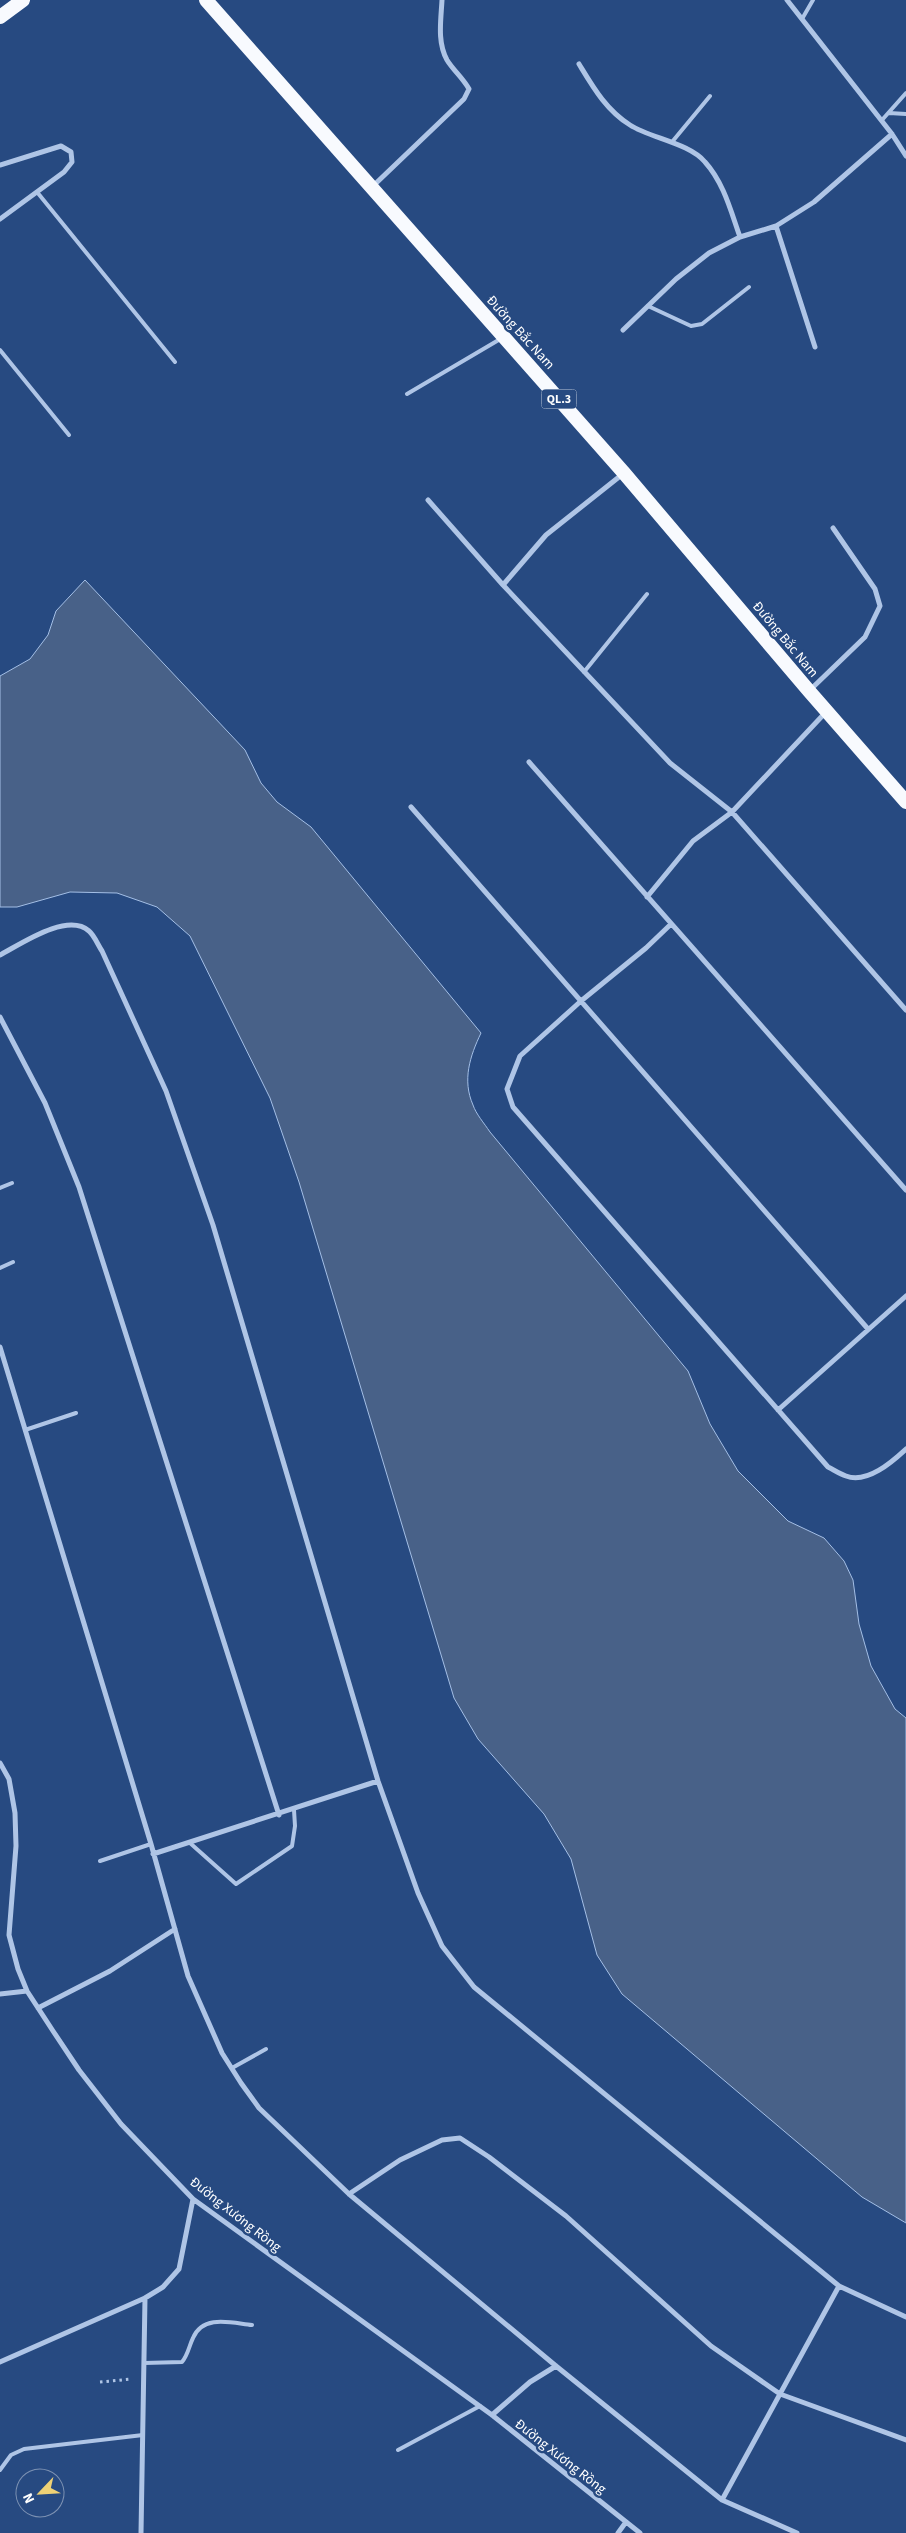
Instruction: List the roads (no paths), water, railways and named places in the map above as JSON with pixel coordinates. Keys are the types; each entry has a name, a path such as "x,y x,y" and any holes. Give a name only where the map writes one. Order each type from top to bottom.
{"highway":[{"path":"0,17 23,0"},
{"name":"Đường Bắc Nam","path":"206,0 624,473 906,802"}],"street":[{"path":"372,187 464,99 468,89 462,77 448,62 442,49 442,0"},
{"path":"787,0 882,120 906,156"},
{"path":"579,64 602,101 630,126 672,142 704,160 719,180 740,238"},
{"path":"623,330 676,279 709,253 740,238 776,226 814,202 892,134"},
{"path":"0,165 60,146 71,152 72,162 64,172 0,219"},
{"path":"776,226 815,347"},
{"path":"503,585 546,535 624,473"},
{"path":"428,500 503,585 670,763 732,812 906,1010"},
{"path":"809,691 865,637 880,606 875,590 833,528"},
{"path":"647,897 693,841 732,812 828,711"},
{"path":"528,762 906,1190"},
{"path":"411,807 868,1330"},
{"path":"0,955 53,928 68,924 89,930 102,951 166,1091 213,1225 378,1781 418,1893 442,1946 474,1987 839,2286 906,2318"},
{"path":"670,925 646,948 581,1001 520,1056 507,1089 513,1107 828,1466 848,1477 865,1476 888,1465 906,1449"},
{"path":"0,1017 45,1103 79,1188 279,1815"},
{"path":"778,1410 906,1296"},
{"path":"0,1347 154,1854 188,1976 222,2053 232,2068 259,2108 349,2194 556,2366 722,2500 797,2533"},
{"name":"Đường Xương Rồng","path":"0,1763 9,1779 15,1813 16,1846 9,1935 18,1969 27,1990 79,2070 121,2124 193,2199 480,2406 640,2533"},
{"path":"154,1854 279,1815 378,1781"},
{"path":"38,2008 110,1971 175,1929"},
{"path":"0,1994 27,1990"},
{"path":"349,2194 400,2160 442,2140 460,2138 490,2157 566,2216 711,2346 780,2394 906,2440"},
{"path":"0,2362 145,2298 164,2287 179,2269 193,2199"},
{"path":"722,2500 839,2286"},
{"path":"140,2533 145,2298"},
{"path":"492,2415 530,2382 556,2366"},
{"path":"618,2533 626,2522"}],"lane":[{"path":"802,19 813,0"},
{"path":"882,120 906,93"},
{"path":"672,142 710,96"},
{"path":"889,113 906,114"},
{"path":"37,192 174,362"},
{"path":"648,306 691,326 702,324 749,287"},
{"path":"407,394 504,336"},
{"path":"0,350 69,435"},
{"path":"584,672 647,594"},
{"path":"0,1188 12,1183"},
{"path":"0,1268 13,1262"},
{"path":"25,1430 76,1413"},
{"path":"190,1843 236,1884 292,1846 295,1826 294,1810"},
{"path":"100,1861 151,1844"},
{"path":"232,2068 266,2049"},
{"path":"144,2363 182,2362 186,2358 194,2335 202,2326 214,2321 252,2325"},
{"path":"398,2450 480,2406"},
{"path":"0,2470 11,2455 24,2448 143,2434"}],"water":[{"path":"85,580 245,750 261,783 277,802 311,827 481,1033 471,1059 468,1077 470,1096 480,1118 688,1371 710,1424 738,1471 788,1521 824,1538 844,1561 853,1580 859,1624 871,1666 895,1709 906,1718 906,2223 862,2197 622,1994 597,1955 571,1859 544,1814 478,1739 454,1698 299,1182 270,1098 190,936 157,907 117,893 70,892 17,907 0,907 0,676 30,659 48,635 56,611"}]}
